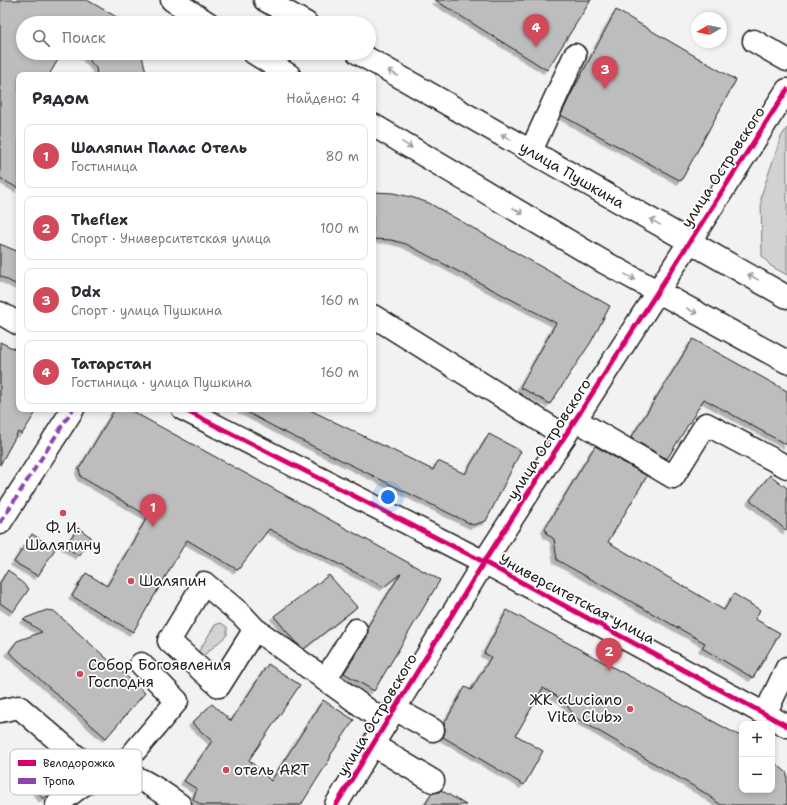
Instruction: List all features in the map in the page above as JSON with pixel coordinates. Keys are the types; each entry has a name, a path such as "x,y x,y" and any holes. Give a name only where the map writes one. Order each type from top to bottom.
{"street":[{"path":"172,0 197,16"},
{"path":"265,0 294,16"},
{"path":"754,40 787,60"},
{"path":"531,151 575,55"},
{"path":"265,60 284,72"},
{"name":"улица Пушкина","path":"370,60 787,297"},
{"name":"улица Островского","path":"336,805 484,562 787,90"},
{"path":"376,127 596,257 787,362"},
{"path":"0,314 16,322"},
{"path":"376,318 571,428 672,477 706,424 787,467"},
{"path":"0,523 71,412"},
{"name":"Университетская улица","path":"189,412 484,562 787,726"},
{"path":"255,629 325,680 390,716 433,730"},
{"path":"325,680 356,630"},
{"path":"137,749 177,701 141,664"},
{"path":"765,714 787,668"},
{"path":"0,711 19,707 68,749"},
{"path":"373,746 433,781"},
{"path":"142,780 180,805"},
{"path":"57,805 70,795"}],"shaded area":[{"path":"787,128 787,275 771,266 762,256 761,196 781,137"},
{"path":"221,623 227,627 227,635 202,657 197,654 215,625"}],"building":[{"path":"0,0 87,0 115,16 16,16 16,60 58,60 51,72 16,72 16,187 0,178"},
{"path":"435,0 591,0 547,70"},
{"path":"616,10 736,80 681,181 561,115"},
{"path":"89,60 143,60 146,72 97,72 96,68"},
{"path":"376,192 393,193 429,203 610,306 591,342 550,404 520,387 556,323 406,244 391,240 376,239"},
{"path":"0,244 16,251 16,284 0,276"},
{"path":"693,339 787,391 787,445 704,399 667,459 631,438"},
{"path":"0,342 16,350 16,412 36,412 22,434 18,432 0,465"},
{"path":"113,412 133,412 440,580 374,691 344,673 367,637 368,626 401,573 384,587 269,529 238,570 187,540 133,632 72,596 86,573 107,586 148,516 81,477 79,469"},
{"path":"247,412 314,412 433,470 438,461 465,474 489,434 521,451 486,521 473,525"},
{"path":"595,446 647,476 608,542 724,610 734,594 760,610 755,619 780,633 753,678 702,648 705,643 557,560 554,539 547,534 545,528"},
{"path":"770,475 787,488 787,531 750,500"},
{"path":"78,528 91,537 79,556 65,546"},
{"path":"32,534 55,549 38,576 14,562"},
{"path":"8,570 29,589 13,612 0,603 0,583"},
{"path":"329,575 357,607 304,649 295,642 274,616"},
{"name":"Собор Богоявления Господня","path":"47,610 54,611 145,693 106,738 9,652 17,641 42,632 23,619"},
{"name":"ЖК «Luciano Vita Club»","path":"507,610 739,735 739,793 775,793 775,763 787,773 787,805 721,805 705,793 576,718 563,700 543,688 516,735 543,751 524,785 443,737 445,730 444,724 465,687 471,690 491,657 484,653"},
{"path":"268,664 300,685 249,760 271,781 323,700 354,720 330,756 331,757 301,805 201,805 193,799 197,789 184,781 212,741 192,723 212,704 231,721"},
{"path":"441,790 466,805 425,805 432,793 439,792"},
{"path":"40,795 48,795 43,799"}],"marked path":[{"path":"0,523 71,412"}],"cycle path":[{"path":"336,805 484,562 787,90"},
{"path":"189,412 484,562 787,726"}],"place":[{"name":"Татарстан","path":"536,47"},
{"name":"Ddx","path":"605,89"},
{"name":"Ф. И. Шаляпину","path":"63,513"},
{"name":"Шаляпин Палас Отель","path":"153,527"},
{"name":"Шаляпин","path":"131,581"},
{"name":"Theflex","path":"609,671"},
{"name":"Собор Богоявления Господня","path":"80,674"},
{"name":"ЖК «Luciano Vita Club»","path":"630,709"},
{"name":"отель ART","path":"226,770"}]}
